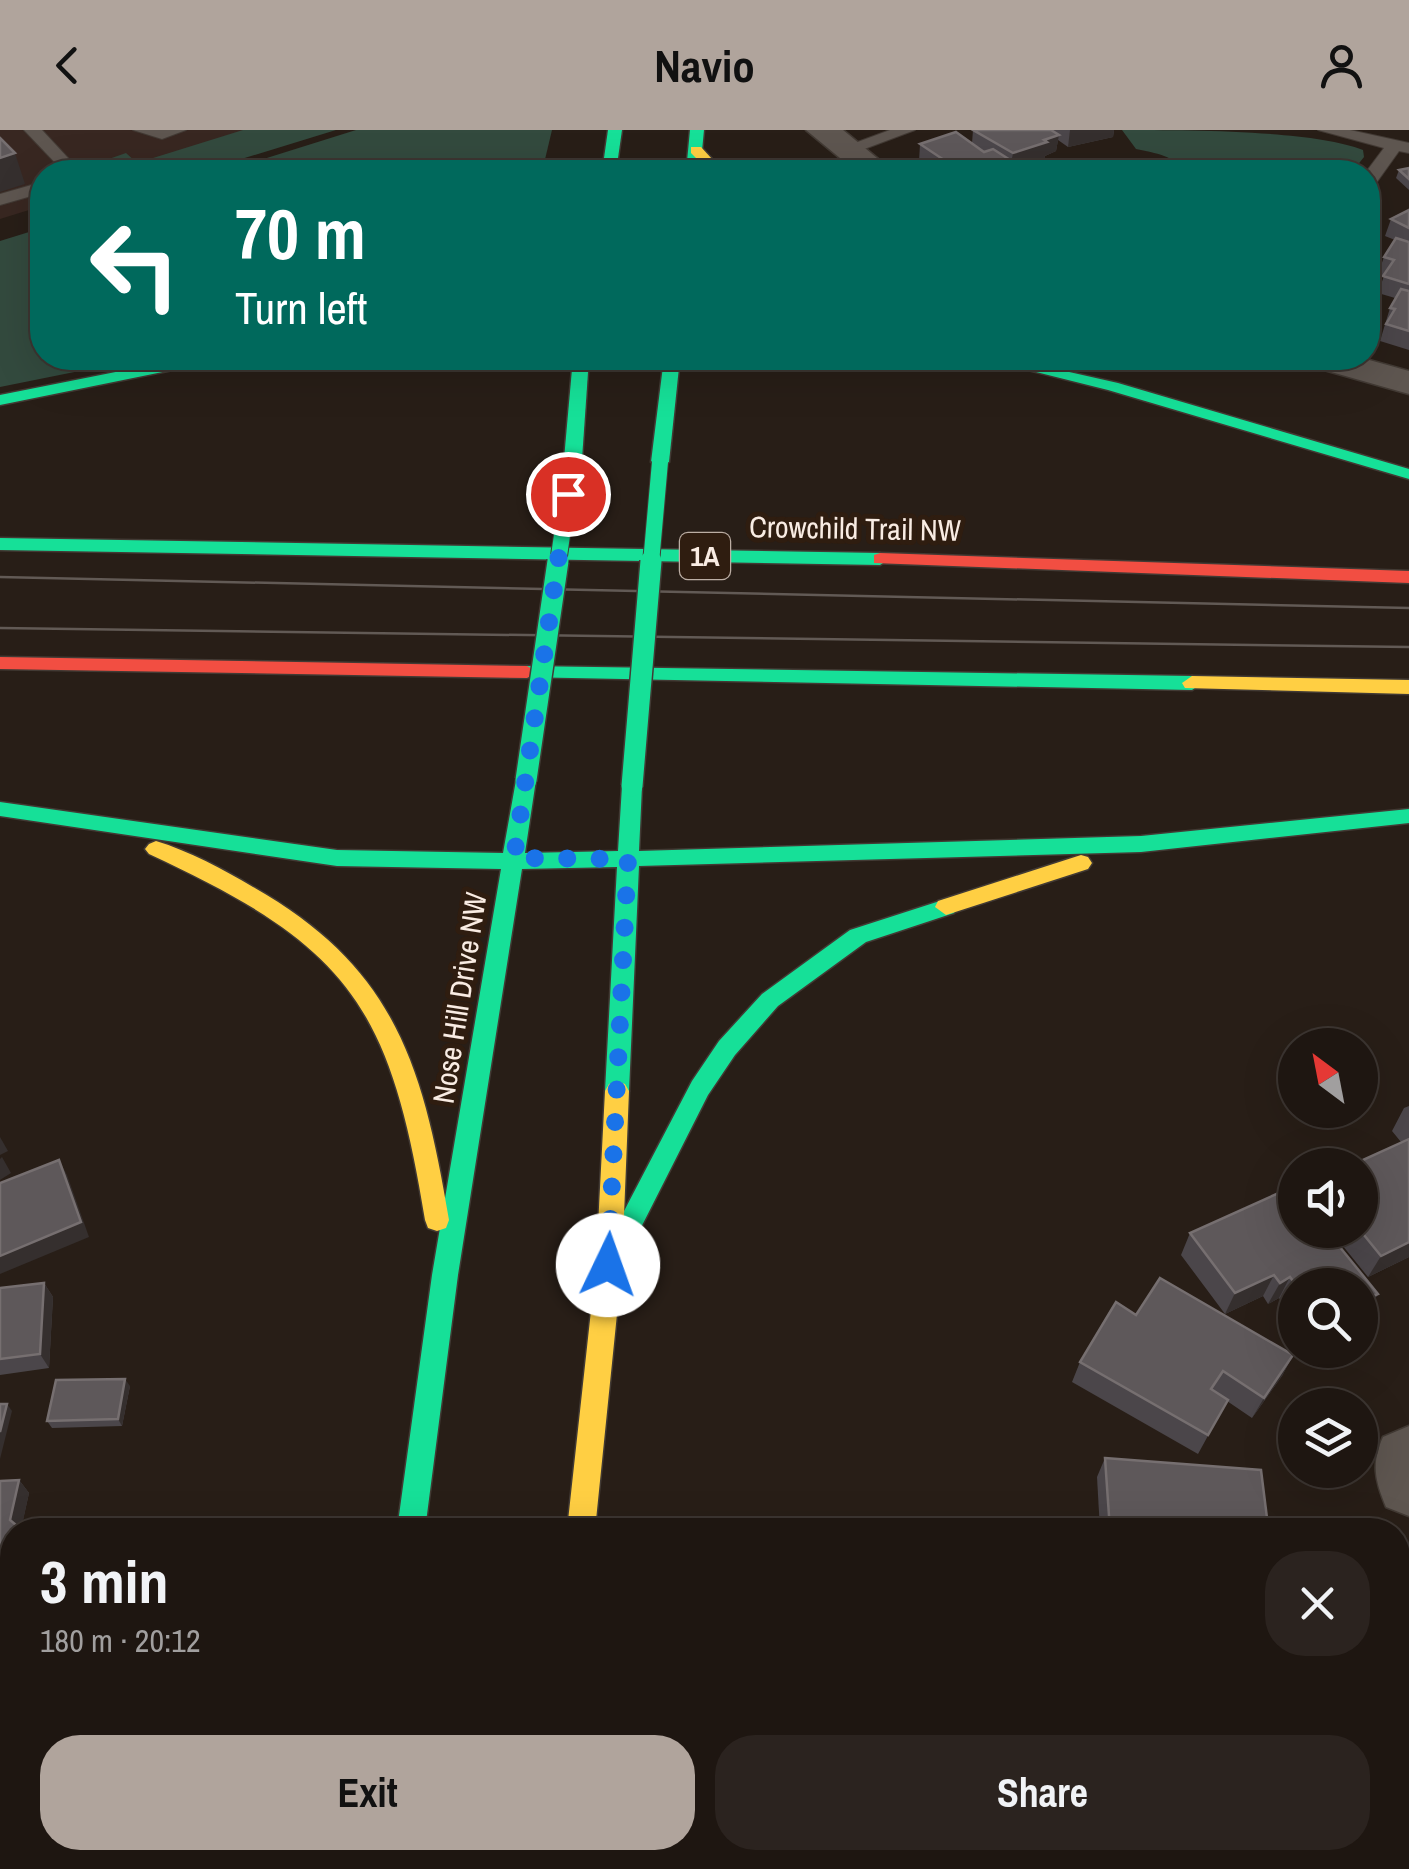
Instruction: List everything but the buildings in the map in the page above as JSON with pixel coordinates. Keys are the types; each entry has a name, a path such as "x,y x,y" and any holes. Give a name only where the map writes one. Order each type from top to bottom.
{"main road":[{"path":"610,160 616,130"},
{"path":"0,400 148,370"},
{"name":"Nose Hill Drive NW","path":"413,1518 445,1275 514,858 573,458 580,370"},
{"path":"582,1518 608,1265 632,786 671,370"},
{"path":"1031,370 1126,390 1270,436 1409,474"},
{"path":"1086,370 1126,390"},
{"name":"Crowchild Trail NW","path":"0,544 872,559 1409,576"},
{"path":"0,663 1409,688"},
{"path":"0,809 337,858 450,862 1141,844 1409,816"},
{"path":"93,824 184,860 261,903 305,930 352,972 387,1025 406,1076 428,1152 445,1275"},
{"path":"608,1265 700,1088 727,1048 770,1000 858,936 1141,844"}],"street":[{"path":"834,140 862,160"},
{"path":"1364,370 1409,383"},
{"path":"1409,1456 1405,1458 1409,1485"}],"lane":[{"path":"32,130 62,160"},
{"path":"141,130 162,134 178,130"},
{"path":"834,140 907,130"},
{"path":"1326,130 1402,146"},
{"path":"1380,169 1402,146"},
{"path":"0,200 30,191"}],"shaded area":[{"path":"0,130 278,130 177,160 30,160 30,210 0,219"}],"green space":[{"path":"243,130 336,130 238,160 147,160"},
{"path":"356,130 552,130 545,160 260,160"},
{"path":"1122,130 1313,138 1363,150 1364,157 1172,160 1136,149"},
{"path":"126,153 134,160 106,160"},
{"path":"30,232 30,370 84,370 0,387 0,241"}],"tram line":[{"path":"0,577 1409,608"},
{"path":"0,628 1409,647"}],"traffic: fast":[{"path":"611,160 615,130"},
{"path":"694,160 697,130"},
{"path":"0,400 148,370"},
{"path":"573,459 580,370"},
{"path":"660,462 671,370"},
{"path":"1041,370 1112,386 1409,474"},
{"path":"526,780 573,459"},
{"path":"632,786 660,462"},
{"path":"0,544 880,559"},
{"path":"527,672 1192,683"},
{"path":"413,1518 445,1275 526,780"},
{"path":"617,1091 632,786"},
{"path":"0,809 337,858 450,862 628,859"},
{"path":"628,859 1141,844 1409,816"},
{"path":"609,1265 700,1088 727,1048 770,1000 858,936 946,907"}],"traffic: slow":[{"path":"696,150 706,160"},
{"path":"1192,683 1409,687"},
{"path":"156,849 224,880 280,912 325,947 361,986 388,1032 409,1085 425,1147 437,1220"},
{"path":"946,907 1081,863"},
{"path":"582,1518 609,1265 617,1091"}],"traffic: jam":[{"path":"880,559 1409,577"},
{"path":"0,663 527,672"}],"route":[{"path":"568,494 514,858 628,859 608,1265"}]}
